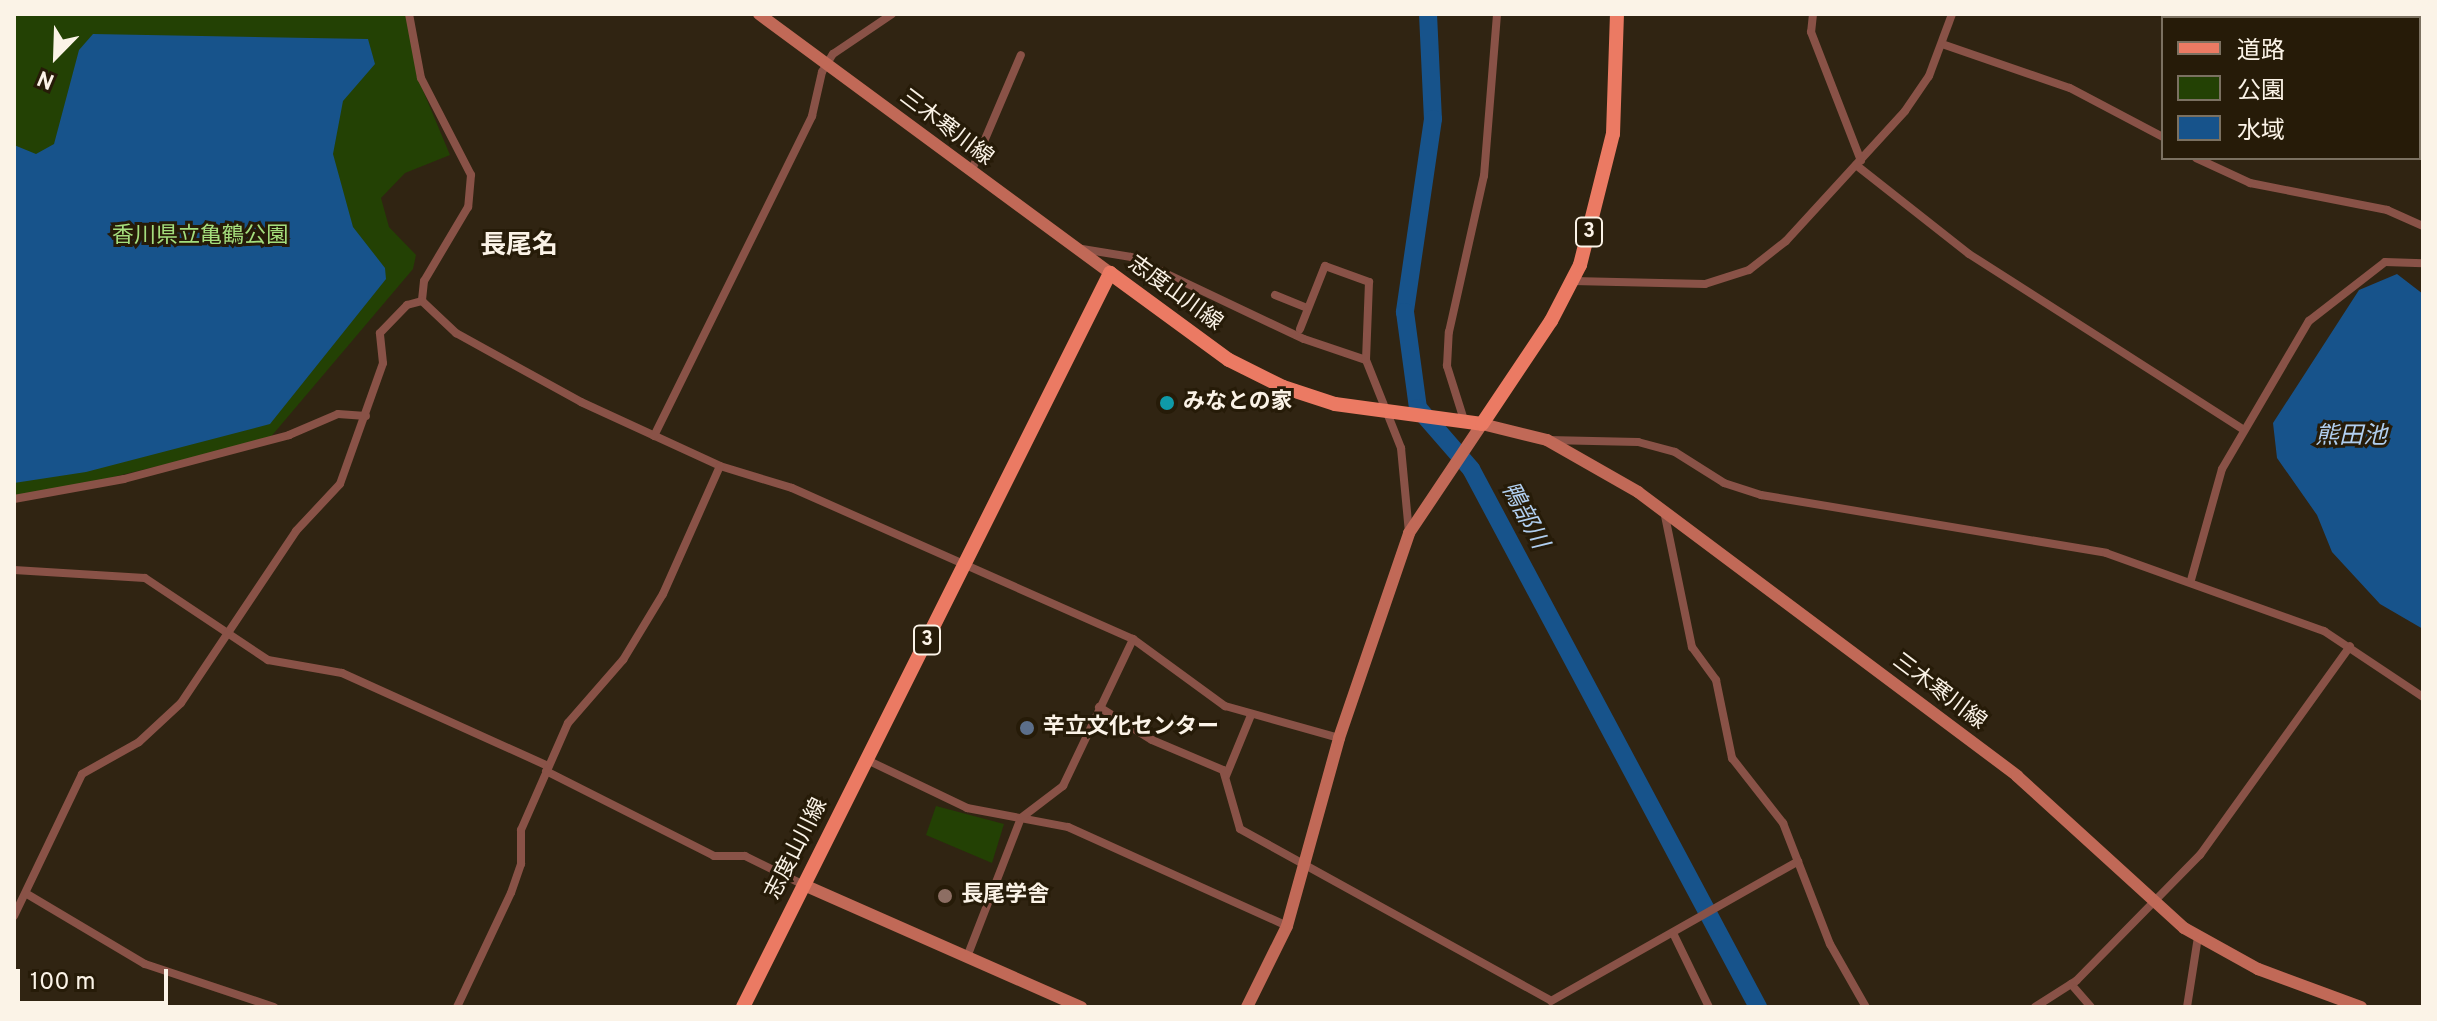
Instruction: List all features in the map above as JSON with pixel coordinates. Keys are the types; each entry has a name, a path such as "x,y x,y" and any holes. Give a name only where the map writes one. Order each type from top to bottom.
{"main road":[{"name":"三木寒川線","path":"759,14 1110,273"},
{"name":"3","path":"1482,424 1573,281 1613,134 1617,14"},
{"name":"志度山川線","path":"743,1007 1110,273 1257,376 1313,399 1384,412 1482,424"},
{"name":"三木寒川線","path":"1482,424 1547,440 1605,469 1664,511 2017,776 2150,903 2198,937 2258,969 2361,1007"},
{"path":"1247,1007 1287,926 1339,738 1409,533 1435,488 1482,424"},
{"path":"804,885 1081,1007"}],"street":[{"path":"14,916 82,774 158,728 296,531 340,484 383,363 380,333 422,301 424,281 468,207 471,175 426,93 409,14"},
{"path":"654,436 812,116 833,54 892,14"},
{"path":"1462,420 1447,366 1449,332 1484,176 1497,14"},
{"path":"1813,14 1811,32 1859,163 1969,254 2241,428"},
{"path":"1573,281 1728,279 1786,241 1922,89 1952,14"},
{"path":"1942,44 2070,88 2161,136"},
{"path":"971,172 1021,55"},
{"path":"2200,160 2250,183 2387,210 2423,226"},
{"path":"1076,248 1131,257 1304,339 1366,360"},
{"path":"2191,580 2241,428 2329,301 2385,262 2423,263"},
{"path":"1300,329 1325,266 1369,282 1366,360 1384,412 1401,448 1409,533"},
{"path":"1275,295 1308,308"},
{"path":"422,301 489,354 654,436 720,466 792,488 962,568 1133,639 1158,652 1196,691 1251,715 1339,738"},
{"path":"14,499 124,479 289,435 338,414 366,416"},
{"path":"1547,440 1638,442 1761,495 2035,536 2191,580 2350,646 2423,697"},
{"path":"457,1007 511,893 521,830 568,723 623,660 663,594 720,466"},
{"path":"1664,511 1692,647 1716,680 1732,758 1777,813 1866,1007"},
{"path":"14,570 145,578 224,634 283,667 342,673 547,768 714,856 745,856 804,885"},
{"path":"967,957 1021,818 1063,786 1133,639"},
{"path":"2035,1007 2071,984 2207,846 2350,646"},
{"path":"1099,707 1226,776"},
{"path":"1251,715 1226,776 1240,829 1551,1001 1678,932 1798,861"},
{"path":"867,760 967,808 1068,827 1287,926"},
{"path":"27,894 145,964 274,1007"},
{"path":"1678,932 1709,1007"},
{"path":"2187,1007 2198,937"},
{"path":"2071,984 2091,1007"}],"green space":[{"name":"香川県立亀鶴公園","path":"14,14 409,14 417,76 450,155 405,173 381,198 389,227 416,255 413,269 269,439 14,501"},
{"path":"936,806 1004,824 992,863 926,835"}],"water":[{"name":"香川県立亀鶴公園","path":"93,34 368,39 375,64 343,101 333,154 353,227 385,268 386,279 270,424 86,472 14,483 14,145 36,154 54,144 79,50"},
{"name":"熊田池","path":"2397,274 2423,294 2423,629 2380,604 2332,552 2317,515 2277,458 2273,423 2359,290"}],"waterway":[{"name":"鴨部川","path":"1428,14 1433,119 1405,312 1418,408 1471,469 1758,1007"}],"place":[{"name":"みなとの家","path":"1167,403"},
{"name":"辛立文化センター","path":"1027,728"},
{"name":"長尾学舎","path":"945,896"}],"district":[{"name":"長尾名","path":"519,247"}]}
